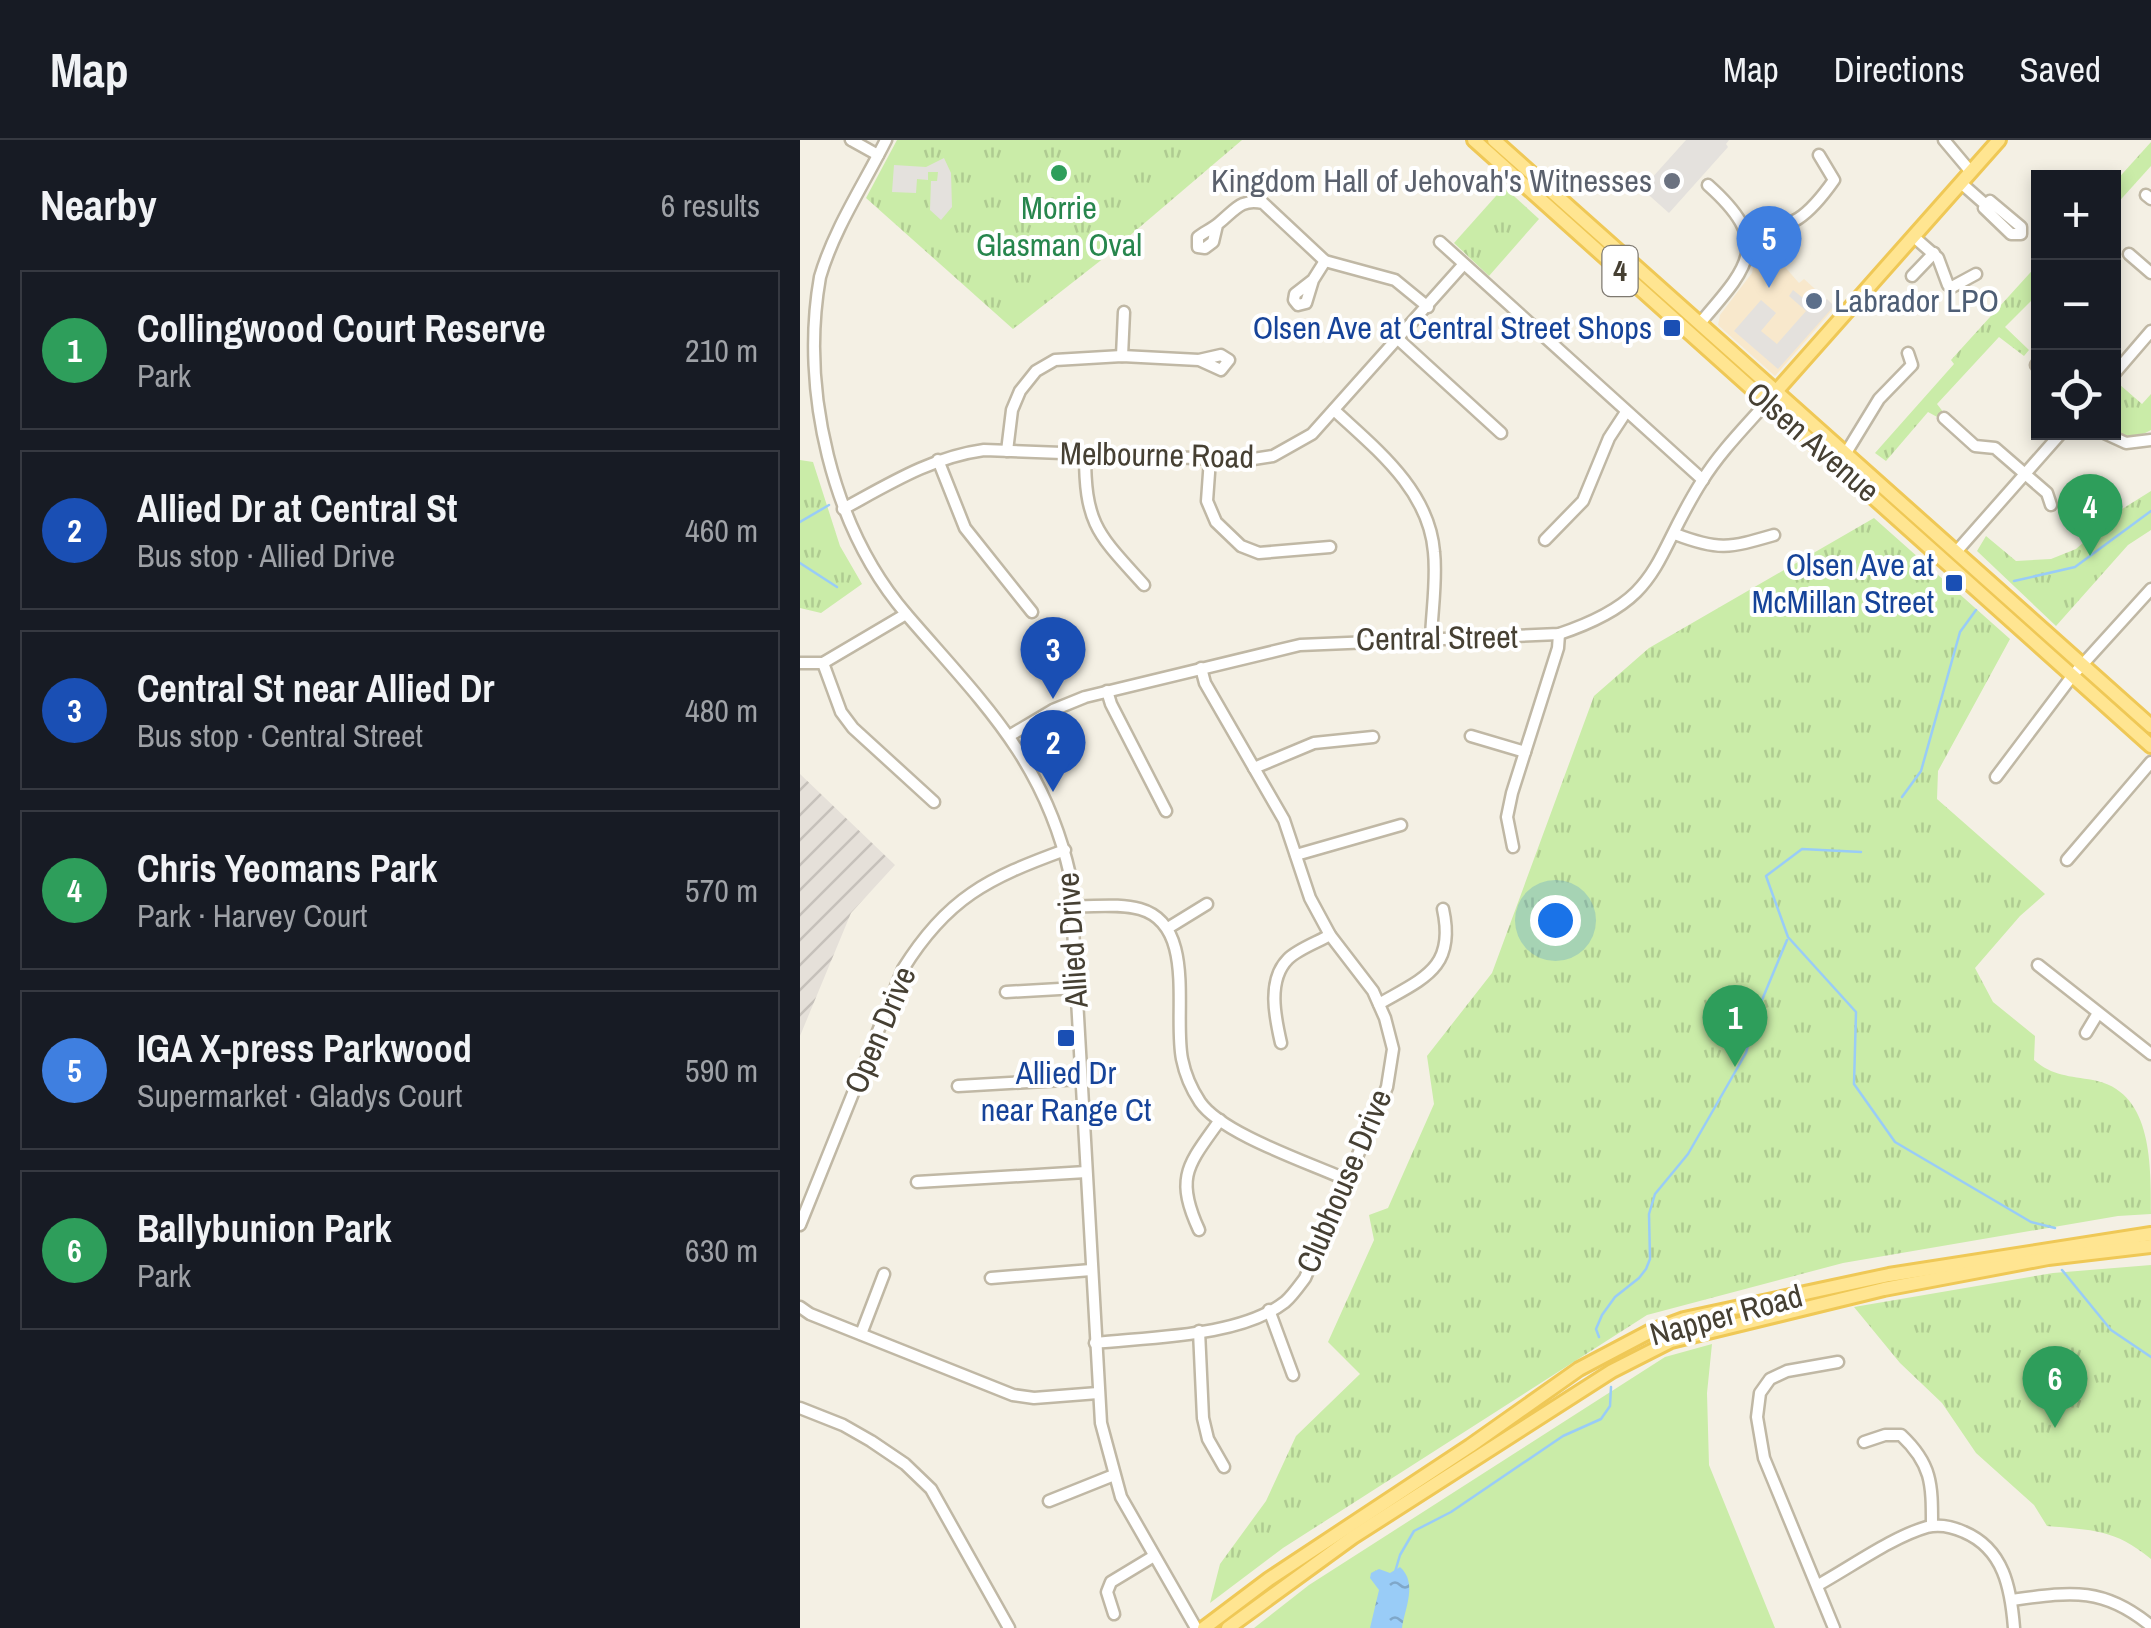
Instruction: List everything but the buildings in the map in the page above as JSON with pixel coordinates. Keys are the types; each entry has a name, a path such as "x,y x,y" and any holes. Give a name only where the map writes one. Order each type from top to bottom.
{"main road":[{"name":"Olsen Avenue","path":"1474,140 2078,670 2151,726"},
{"name":"Olsen Avenue","path":"1494,140 1700,323 1771,397 1796,410 1956,552 2151,746"},
{"name":"Central Street","path":"1771,397 1999,140"},
{"path":"1796,410 1792,388 1800,366"},
{"name":"Napper Road","path":"1204,1628 1269,1579 1457,1456 1592,1361 1684,1319 1889,1274 2151,1234"},
{"name":"Napper Road","path":"1228,1628 1353,1537 1602,1376 1671,1341 1884,1289 2068,1255 2151,1246"},
{"path":"1242,1628 1260,1603"}],"street":[{"path":"851,140 878,155"},
{"name":"Allied Drive","path":"886,140 821,273 804,345 810,399 858,547 906,614 1009,736 1040,788 1065,850 1070,874 1101,1423 1121,1497 1196,1628"},
{"path":"1944,140 1986,205"},
{"path":"1748,234 1791,224 1820,201 1834,180 1819,155"},
{"path":"1700,323 1734,283 1745,261 1748,234 1736,210 1708,185"},
{"path":"1217,225 1237,206 1249,201 1263,203 1325,261 1395,280 1428,307"},
{"path":"1914,237 1934,254 1948,285 1976,274"},
{"path":"1440,242 1703,480"},
{"path":"1912,276 1934,254"},
{"path":"2129,254 2151,273"},
{"path":"1313,280 1325,261"},
{"name":"Melbourne Road","path":"843,509 938,460 970,452 1247,460 1274,456 1312,434 1462,265"},
{"path":"1122,356 1124,312"},
{"path":"2121,366 2151,331"},
{"path":"1398,340 1501,433"},
{"path":"1846,453 1879,399 1912,365 1908,353"},
{"path":"1007,451 1012,410 1020,391 1036,371 1055,360 1122,356 1199,360"},
{"name":"Central Street","path":"1009,736 1070,702 1300,645 1560,634 1602,618 1632,598 1654,572 1703,480 1771,397"},
{"path":"1334,410 1388,459 1421,506 1434,552 1431,638"},
{"path":"1545,540 1583,501 1608,438 1626,412"},
{"path":"1943,434 1948,421 1975,446 1995,448 2047,494 2051,505"},
{"path":"1956,552 2055,440"},
{"path":"2118,440 2126,444 2151,440"},
{"path":"1085,454 1085,496 1092,522 1144,585"},
{"path":"1210,459 1208,501 1216,522 1241,546 1259,553 1330,547"},
{"path":"938,460 965,528 1032,612"},
{"path":"1675,534 1710,548 1774,536"},
{"path":"1996,777 2078,670 2151,589"},
{"path":"800,663 823,663 906,614"},
{"path":"1513,847 1507,817 1560,634"},
{"path":"823,663 841,712 853,728 934,802"},
{"name":"Clubhouse Drive","path":"1095,1343 1199,1331 1254,1318 1285,1302 1305,1278 1347,1180 1387,1086 1393,1049 1372,991 1330,935 1310,898 1284,820 1205,683 1201,668"},
{"path":"1108,691 1166,811"},
{"path":"1471,736 1525,752"},
{"path":"1254,768 1314,742 1373,737"},
{"path":"2067,860 2151,762"},
{"path":"1296,855 1401,825"},
{"name":"Open Drive","path":"800,1226 902,969 919,942 940,917 968,894 1003,873 1065,850"},
{"path":"1168,928 1207,904"},
{"path":"1072,906 1137,908 1156,916 1168,928 1177,953 1182,1060 1201,1104 1220,1120 1347,1180"},
{"path":"1378,1004 1439,966 1447,945 1443,908"},
{"path":"1280,1043 1274,1013 1279,973 1289,958 1330,935"},
{"path":"2038,965 2151,1054"},
{"path":"1006,992 1077,988"},
{"path":"2086,1033 2098,1012"},
{"path":"958,1086 1081,1079"},
{"path":"1198,1230 1185,1174 1220,1120"},
{"path":"917,1182 1086,1172"},
{"path":"991,1278 1091,1270"},
{"path":"861,1334 884,1274"},
{"path":"800,1307 1014,1395 1034,1398 1098,1394"},
{"path":"1269,1310 1293,1375"},
{"path":"1199,1331 1204,1418 1208,1439 1224,1467"},
{"path":"1834,1628 1764,1458 1757,1417 1760,1393 1770,1379 1838,1362"},
{"path":"800,1408 871,1441 906,1464 931,1489 1010,1628"},
{"path":"1864,1442 1900,1435 1915,1448 1927,1466 1932,1525"},
{"path":"1049,1500 1114,1476"},
{"path":"1818,1585 1902,1536 1932,1525 1954,1528 1975,1536 1992,1549 2002,1566 2012,1600 2014,1628"},
{"path":"1114,1614 1107,1592 1111,1582 1154,1556"},
{"path":"2012,1600 2074,1591 2098,1595 2151,1626"}],"shaded area":[{"path":"1686,140 1729,140 1728,147 1669,213 1642,189"},
{"path":"944,158 951,173 952,207 941,220 930,210 931,181 937,181 938,172 928,172 928,180 917,179 916,193 892,192 894,165 926,167"},
{"path":"1765,244 1799,283 1804,279 1835,307 1775,376 1718,325 1720,315 1752,273 1758,245"},
{"path":"1793,290 1818,310 1827,299 1834,306 1778,369 1734,331 1761,300 1776,313 1761,331 1777,344 1806,311 1789,296"},
{"path":"800,774 895,865 851,913 800,1036"}],"green space":[{"path":"897,140 1242,140 1013,329 866,198"},
{"path":"2151,142 2151,166 2121,199 2121,175"},
{"path":"1504,187 1539,219 1489,276 1454,243"},
{"path":"2031,272 2031,301 2005,327 2029,350 2024,356 1999,337 1937,404 1944,413 1939,418 1928,412 1886,461 1875,453 1954,364 1951,360"},
{"path":"2121,386 2142,404 2151,394 2151,430 2132,436 2123,434"},
{"path":"800,460 813,462 840,546 862,584 821,613 800,608"},
{"path":"2151,491 2151,530 2128,545 2056,626 1977,551 1986,536 2016,561 2051,559 2076,549 2119,511"},
{"path":"1874,518 2010,639 1938,771 1937,799 2045,894 2020,916 1975,968 1993,1002 2035,1036 2034,1060 2055,1072 2112,1087 2127,1098 2144,1130 2151,1214 2118,1216 1843,1263 1647,1315 1283,1548 1210,1603 1220,1564 1266,1501 1296,1436 1360,1374 1328,1342 1374,1240 1369,1215 1388,1208 1434,1104 1427,1056 1492,973 1594,696 1649,648"},
{"path":"2151,1265 2151,1559 2114,1536 2047,1526 2034,1505 1976,1453 1942,1403 1900,1363 1854,1307 2053,1273"},
{"path":"1712,1344 1707,1393 1709,1465 1775,1628 1254,1628 1309,1585 1665,1357"}],"water":[{"path":"1400,1567 1409,1588 1402,1628 1370,1628 1379,1590 1370,1578 1371,1573 1379,1569 1390,1573"}],"waterway":[{"path":"800,522 829,505"},
{"path":"2014,581 2075,567 2151,511"},
{"path":"800,563 837,587"},
{"path":"1902,797 1921,771 1960,632 1976,610"},
{"path":"1861,852 1802,849 1766,876 1788,937 1856,1012 1854,1084 1895,1142 2031,1222 2055,1228"},
{"path":"1599,1337 1596,1329 1602,1315 1615,1297 1646,1269 1650,1259 1649,1214 1655,1194 1688,1154 1746,1053 1757,1012 1787,940"},
{"path":"2062,1270 2111,1330 2151,1357"},
{"path":"1395,1572 1414,1531 1451,1512 1563,1436 1601,1419 1610,1406 1611,1387"}],"place":[{"name":"Morrie Glasman Oval","path":"1059,173"},
{"name":"Kingdom Hall of Jehovah's Witnesses","path":"1672,181"},
{"name":"IGA X-press Parkwood","path":"1769,288"},
{"name":"Labrador LPO","path":"1814,301"},
{"name":"Olsen Ave at Central Street Shops","path":"1672,328"},
{"name":"Chris Yeomans Park","path":"2090,556"},
{"name":"Olsen Ave at McMillan Street","path":"1954,583"},
{"name":"Central St near Allied Dr","path":"1053,699"},
{"name":"Allied Dr at Central St","path":"1053,792"},
{"name":"Allied Dr near Range Ct","path":"1066,1038"},
{"name":"Collingwood Court Reserve","path":"1735,1067"},
{"name":"Ballybunion Park","path":"2055,1428"}]}
